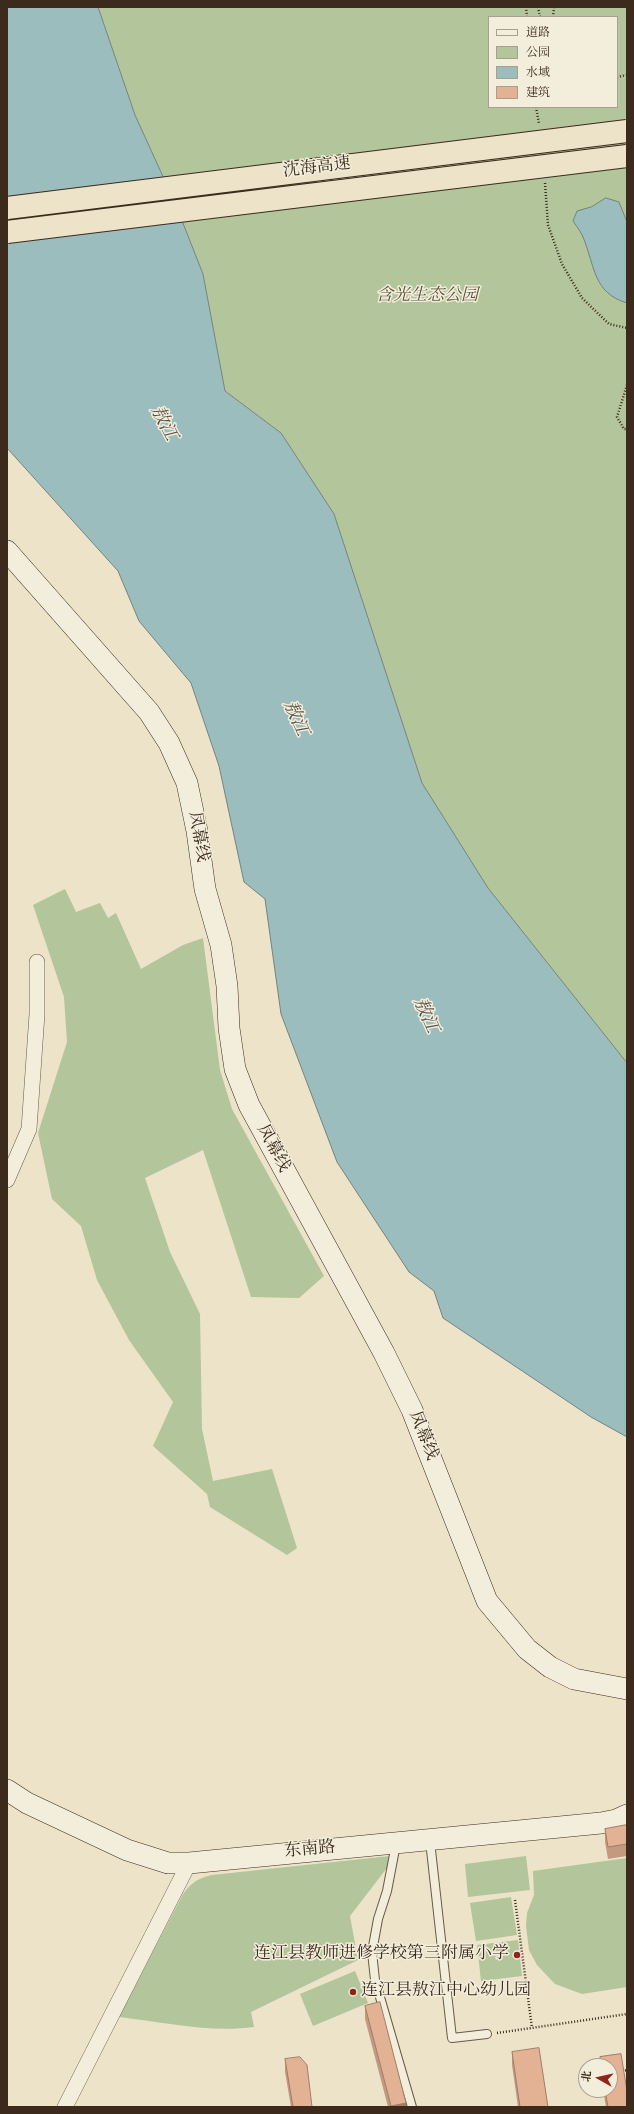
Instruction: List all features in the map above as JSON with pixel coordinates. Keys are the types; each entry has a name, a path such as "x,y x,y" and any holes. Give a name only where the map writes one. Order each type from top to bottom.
{"highway":[{"name":"沈海高速","path":"7,208 627,131"},
{"name":"沈海高速","path":"7,232 627,156"}],"main road":[{"name":"凤幕线","path":"7,551 149,712 169,742 187,783 197,831 205,889 221,945 227,986 229,1028 235,1069 249,1105 384,1353 412,1410 487,1601 526,1649 550,1667 574,1679 627,1689"},
{"name":"东南路","path":"7,1790 27,1803 127,1850 168,1863 189,1863 601,1824 627,1815"}],"street":[{"path":"7,1180 28,1129 37,1014 38,962"},
{"path":"65,2107 189,1863"}],"lane":[{"path":"430,1840 452,2038 487,2034"},
{"path":"396,1843 387,1891 378,1919 372,1952 375,1980 412,2107"}],"path":[{"path":"536,108 540,130"},
{"path":"544,177 548,225 562,264 582,298 609,324 627,328"},
{"path":"627,385 618,417 624,429 627,430"},
{"path":"515,1900 532,2028"},
{"path":"487,2034 627,2014"},
{"path":"622,2071 627,2070"}],"green space":[{"name":"含光生态公园","path":"98,7 627,7 627,1063 488,888 422,783 334,514 281,433 225,391 203,274 175,203 135,115"},
{"path":"65,889 76,912 100,903 108,918 116,913 141,969 183,945 203,938 220,1070 232,1109 324,1276 299,1298 251,1297 203,1150 145,1178 170,1252 200,1314 202,1429 213,1481 272,1469 297,1548 287,1555 210,1507 207,1494 153,1446 173,1402 129,1340 97,1280 81,1226 52,1199 38,1133 67,1042 64,997 33,905"},
{"path":"390,1856 390,1864 350,1916 358,1960 251,2012 254,2027 220,2029 203,2028 119,2017 183,1894 195,1882 212,1875"},
{"path":"526,1856 530,1890 468,1897 465,1864"},
{"path":"627,1858 627,1987 582,1994 555,1984 537,1965 529,1950 526,1926 527,1913 534,1895 533,1871"},
{"path":"511,1897 517,1935 476,1941 470,1903"},
{"path":"518,1940 522,1976 481,1981 477,1945"},
{"path":"355,1971 368,2003 313,2026 300,1994"}],"water":[{"name":"敖江","path":"7,7 98,7 135,115 175,203 203,274 225,391 281,433 334,514 422,783 488,888 627,1063 627,1437 591,1417 443,1318 434,1291 409,1272 337,1162 281,1014 265,899 244,882 219,766 191,683 139,621 118,571 7,448"},
{"path":"606,198 619,202 627,222 627,303 607,293 601,285 593,268 583,237 573,221 577,211 591,207"}],"building":[{"path":"627,1825 627,1844 608,1847 605,1829"},
{"path":"380,2002 406,2103 391,2106 365,2006"},
{"path":"539,2048 548,2107 520,2107 512,2052"},
{"path":"621,2054 627,2091 627,2107 608,2107 606,2098 618,2098 618,2058 600,2057"},
{"path":"300,2057 307,2065 312,2107 293,2107 285,2059"}],"place":[{"name":"连江县教师进修学校第三附属小学","path":"517,1955"},
{"name":"连江县敖江中心幼儿园","path":"353,1992"}]}
